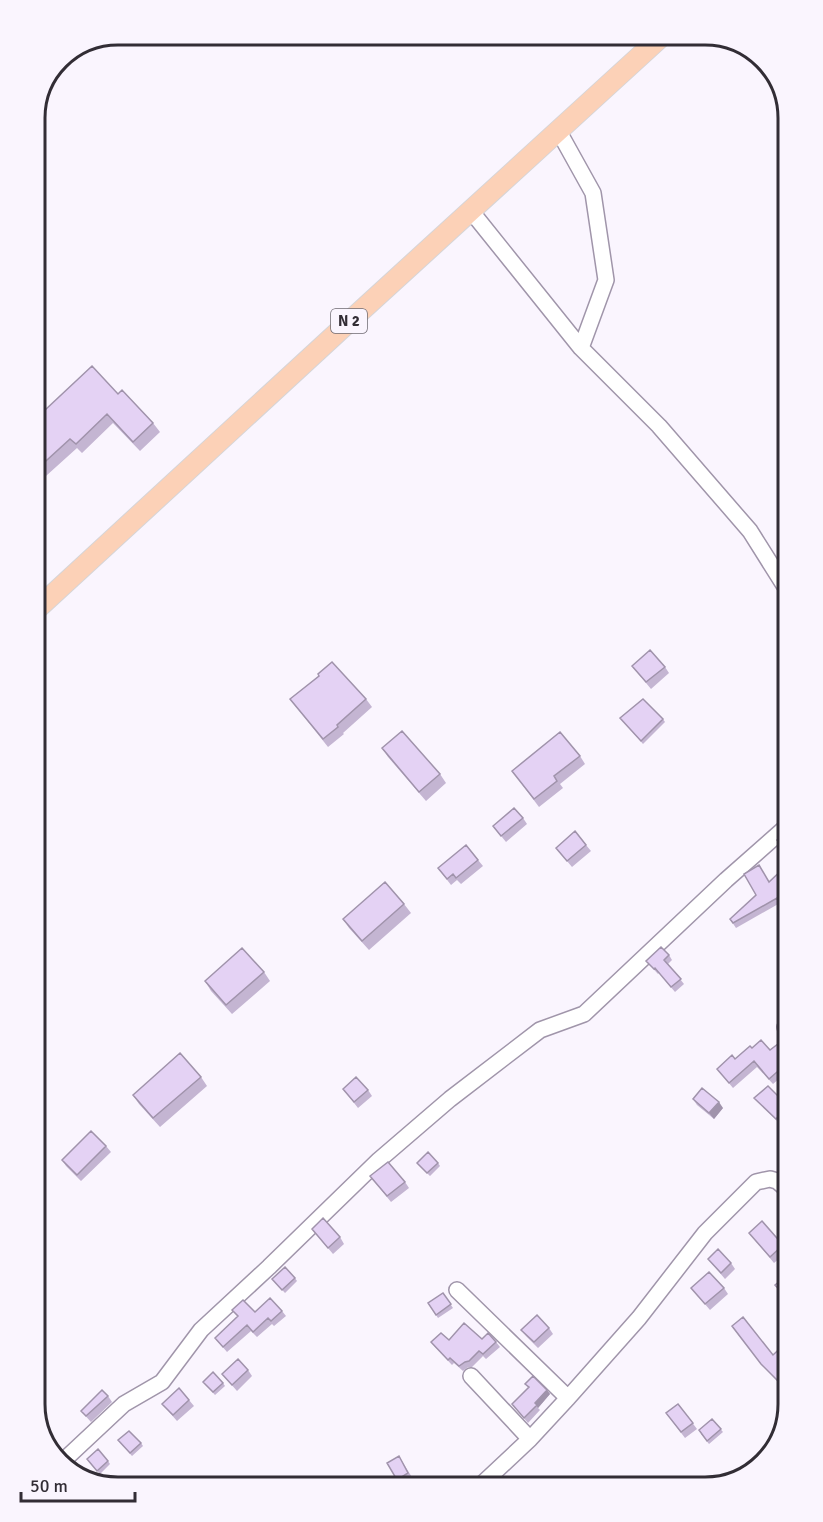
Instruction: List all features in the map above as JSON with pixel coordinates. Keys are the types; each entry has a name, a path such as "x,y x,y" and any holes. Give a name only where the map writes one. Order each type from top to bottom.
{"main road":[{"name":"N 2","path":"45,602 652,45"}],"street":[{"path":"558,130 593,193 606,280 581,348"},
{"path":"471,211 581,348 659,426 750,531 778,575"},
{"path":"67,1457 124,1404 162,1382 201,1330 379,1160 450,1099 540,1030 584,1014 778,834"},
{"path":"489,1477 530,1439 639,1318 705,1233 756,1182 770,1179 778,1182"},
{"path":"457,1290 568,1398"},
{"path":"471,1376 530,1439"}],"building":[{"path":"92,366 118,394 122,390 153,423 133,442 107,414 76,444 70,439 45,462 45,410"},
{"path":"650,650 665,667 646,682 632,666"},
{"path":"332,662 366,699 323,739 290,699 319,676 318,674"},
{"path":"643,699 663,719 641,741 620,718"},
{"path":"402,731 440,774 419,792 382,748"},
{"path":"560,732 580,756 554,776 557,781 534,799 512,771"},
{"path":"514,808 523,818 501,836 493,826"},
{"path":"575,831 586,845 567,861 556,848"},
{"path":"466,845 478,860 456,878 453,874 447,879 438,868"},
{"path":"759,865 769,882 778,874 778,899 733,923 730,919 756,895 744,874"},
{"path":"385,882 404,904 362,941 343,919"},
{"path":"661,947 669,955 664,960 681,979 671,987 646,961"},
{"path":"242,948 264,972 226,1005 205,981"},
{"path":"761,1040 770,1050 778,1044 778,1071 769,1079 754,1061 729,1083 717,1069 732,1055 735,1059"},
{"path":"180,1053 201,1077 153,1118 133,1095"},
{"path":"356,1077 368,1090 354,1102 343,1089"},
{"path":"768,1086 778,1096 778,1117 776,1119 754,1098"},
{"path":"702,1088 719,1102 709,1113 693,1099"},
{"path":"91,1131 106,1146 77,1175 62,1160"},
{"path":"428,1152 438,1163 427,1173 417,1163"},
{"path":"388,1162 405,1182 387,1196 370,1176"},
{"path":"323,1218 340,1237 328,1248 312,1229"},
{"path":"762,1221 778,1239 778,1250 770,1257 749,1233"},
{"path":"718,1249 731,1263 721,1273 708,1259"},
{"path":"285,1267 295,1278 282,1290 272,1279"},
{"path":"709,1272 724,1288 705,1304 691,1288"},
{"path":"443,1293 451,1304 436,1315 428,1303"},
{"path":"270,1298 282,1311 271,1321 268,1318 253,1332 247,1325 223,1347 215,1338 238,1316 232,1310 243,1300 255,1312"},
{"path":"537,1315 549,1328 534,1342 521,1330"},
{"path":"743,1317 773,1355 778,1350 778,1381 761,1364 732,1326"},
{"path":"464,1323 482,1339 488,1333 496,1342 483,1354 479,1351 469,1361 459,1366 450,1358 448,1360 431,1342 441,1333 449,1340"},
{"path":"238,1359 248,1370 232,1385 222,1374"},
{"path":"213,1372 223,1383 213,1392 203,1382"},
{"path":"533,1376 547,1390 524,1418 512,1404 529,1387 525,1384"},
{"path":"179,1388 189,1400 173,1415 162,1404"},
{"path":"102,1390 108,1396 86,1416 81,1411"},
{"path":"678,1404 693,1423 681,1432 666,1413"},
{"path":"712,1419 721,1429 707,1441 699,1430"},
{"path":"129,1431 141,1443 130,1453 118,1440"},
{"path":"98,1449 108,1461 97,1471 87,1459"},
{"path":"399,1456 408,1473 402,1477 395,1477 387,1463"}]}
